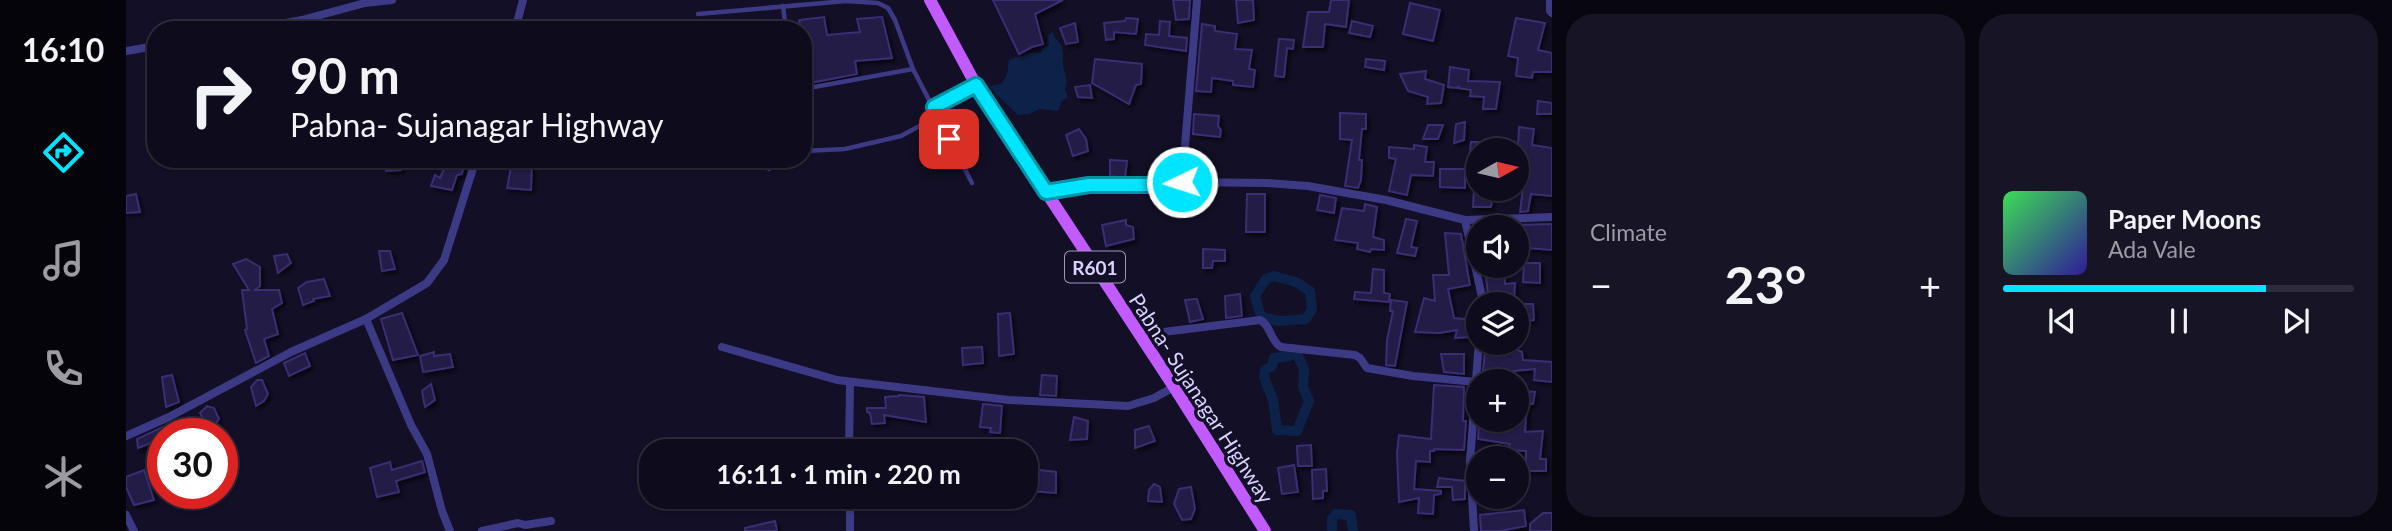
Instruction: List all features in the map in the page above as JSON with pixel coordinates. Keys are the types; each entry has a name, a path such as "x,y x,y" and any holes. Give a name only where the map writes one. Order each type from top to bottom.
{"main road":[{"name":"Pabna- Sujanagar Highway","path":"930,0 976,85 1265,531"}],"street":[{"path":"296,21 365,3 392,0"},
{"path":"517,21 523,0"},
{"path":"1182,182 1197,0"},
{"path":"1550,0 1552,13"},
{"path":"126,51 147,48"},
{"path":"126,436 169,417 291,352 366,319 427,283 444,260 473,168"},
{"path":"1046,192 1089,185 1267,183 1308,186 1386,200 1465,219 1552,217"},
{"path":"1465,219 1481,292"},
{"path":"366,319 426,454 450,531"},
{"path":"1139,335 1260,320 1276,345 1281,347 1354,355 1360,358 1367,368 1466,381"},
{"path":"722,347 837,380 1009,400 1128,406 1154,398 1174,387"},
{"path":"849,439 850,382"},
{"path":"1472,432 1470,461 1474,531"},
{"path":"850,509 850,531"},
{"path":"126,515 134,531"},
{"path":"482,531 518,523 551,521"}],"lane":[{"path":"698,14 846,1 878,3 888,8 913,69 972,183"},
{"path":"783,6 785,21"},
{"path":"812,87 913,69"},
{"path":"934,107 976,85"},
{"path":"812,151 845,149 901,136 938,116"}],"water":[{"path":"1053,32 1063,49 1065,89 1068,97 1062,101 1058,111 1040,109 1018,115 990,86 1001,84 1007,75 1009,60 1029,53 1041,53 1042,49 1049,45 1048,35"}],"building":[{"path":"993,0 1063,0 1035,14 1043,44 1019,54"},
{"path":"1173,0 1190,0 1189,19 1176,20"},
{"path":"1236,0 1253,0 1254,20 1238,23"},
{"path":"1331,0 1349,0 1346,27 1325,24 1323,47 1303,47 1308,12 1329,12"},
{"path":"1410,3 1440,10 1433,41 1403,34"},
{"path":"824,17 827,35 860,32 857,19 882,17 892,58 855,61 857,74 812,83 812,21 799,20"},
{"path":"1126,18 1138,19 1136,34 1114,32 1114,39 1106,40 1104,23 1125,21"},
{"path":"1516,18 1545,23 1538,50 1552,53 1552,72 1533,72 1532,78 1516,76 1518,58 1508,56"},
{"path":"1160,21 1170,22 1169,36 1187,38 1186,51 1145,45 1146,34 1159,35"},
{"path":"1352,21 1373,26 1370,37 1349,33"},
{"path":"1075,23 1078,42 1066,44 1060,28"},
{"path":"1202,24 1215,26 1215,31 1237,34 1235,49 1252,50 1249,69 1255,70 1253,87 1233,85 1233,81 1212,78 1211,92 1196,91"},
{"path":"1279,39 1294,40 1293,49 1287,48 1284,77 1275,76"},
{"path":"1095,59 1142,64 1141,84 1136,85 1129,104 1092,83"},
{"path":"1366,59 1385,61 1384,70 1365,67"},
{"path":"1450,67 1469,70 1468,81 1500,82 1496,109 1483,109 1484,97 1470,96 1471,90 1458,88 1459,86 1448,87"},
{"path":"1426,71 1425,79 1444,85 1441,103 1427,104 1428,97 1408,91 1400,74"},
{"path":"1090,85 1092,98 1078,97 1075,87"},
{"path":"1538,101 1552,103 1552,114 1537,114"},
{"path":"1340,113 1366,114 1366,129 1362,129 1359,160 1362,160 1361,180 1358,188 1345,186 1352,140 1340,139"},
{"path":"1194,114 1219,116 1220,137 1193,134"},
{"path":"1465,122 1464,140 1454,143 1456,124"},
{"path":"1428,125 1443,125 1438,139 1423,139"},
{"path":"1519,127 1534,129 1532,145 1552,148 1552,196 1531,194 1530,200 1530,138 1518,138"},
{"path":"1079,129 1086,139 1088,151 1073,156 1066,135"},
{"path":"1414,145 1427,147 1425,162 1434,162 1433,176 1411,175 1407,195 1389,191 1396,159 1389,158 1389,147 1414,149"},
{"path":"1110,160 1127,161 1125,178 1110,176"},
{"path":"386,168 401,168 401,170 386,171"},
{"path":"444,168 463,168 462,174 457,175 452,190 431,186 435,175 440,178"},
{"path":"511,168 532,168 531,190 507,188"},
{"path":"1440,169 1465,169 1465,188 1440,187"},
{"path":"136,194 140,212 126,213 126,196"},
{"path":"1247,194 1265,194 1265,232 1246,232"},
{"path":"1320,195 1336,198 1334,213 1317,210"},
{"path":"1473,201 1492,201 1491,207 1473,207"},
{"path":"1521,201 1530,201 1528,211 1520,212"},
{"path":"1365,204 1377,207 1373,237 1384,240 1384,250 1371,249 1370,252 1357,249 1358,243 1335,240 1342,208 1364,211"},
{"path":"1406,219 1417,221 1411,247 1417,248 1415,256 1397,253"},
{"path":"1126,220 1126,225 1133,227 1134,239 1106,246 1102,225"},
{"path":"1552,224 1552,250 1529,248 1529,225"},
{"path":"1445,233 1461,234 1466,278 1469,278 1470,285 1448,289 1454,318 1466,319 1466,337 1455,338 1457,330 1440,333 1415,332 1424,298 1435,301 1433,275 1449,275"},
{"path":"1203,249 1225,250 1225,261 1213,261 1212,268 1203,268"},
{"path":"379,251 390,251 395,269 382,271"},
{"path":"287,254 291,263 278,273 274,256"},
{"path":"246,259 260,267 260,286 255,290 279,290 282,303 272,309 278,334 264,339 269,356 256,363 245,330 242,290 249,290 233,264"},
{"path":"1529,263 1540,263 1540,283 1523,282 1523,278 1529,278"},
{"path":"1373,269 1384,270 1384,293 1390,294 1389,302 1354,299 1355,292 1371,293"},
{"path":"1486,278 1505,278 1505,284 1515,283 1514,292 1488,292"},
{"path":"324,279 330,296 313,299 314,301 303,305 298,288 307,282"},
{"path":"1240,294 1242,316 1226,318 1225,296"},
{"path":"1197,299 1203,319 1190,322 1185,300"},
{"path":"1391,300 1407,302 1395,366 1386,365 1387,340 1393,311 1390,311"},
{"path":"1529,304 1533,304 1534,320 1529,321"},
{"path":"402,313 418,355 393,360 381,319"},
{"path":"1010,313 1014,354 999,356 998,314"},
{"path":"982,347 983,363 963,365 962,348"},
{"path":"434,352 434,356 450,354 453,367 423,372 420,356"},
{"path":"305,353 310,366 289,376 284,363"},
{"path":"1441,354 1464,354 1464,374 1444,372"},
{"path":"1485,355 1522,355 1523,360 1552,362 1552,382 1534,380 1535,369 1483,369"},
{"path":"172,375 179,402 166,407 162,377"},
{"path":"1042,375 1057,376 1056,396 1040,395"},
{"path":"257,380 262,380 268,394 264,401 256,406 251,387"},
{"path":"431,384 435,400 425,407 422,391"},
{"path":"1434,385 1464,387 1464,450 1434,449 1430,451 1430,462 1416,461 1414,489 1441,491 1441,494 1434,495 1433,514 1418,513 1419,498 1399,502 1399,435 1431,439"},
{"path":"1529,392 1535,392 1533,404 1529,404"},
{"path":"885,397 924,397 926,422 884,415 885,423 872,424 867,408 886,408"},
{"path":"983,404 1002,406 1000,433 990,432 991,428 980,427"},
{"path":"207,406 214,408 219,418 202,418 200,413"},
{"path":"1074,417 1088,421 1087,439 1070,440"},
{"path":"1149,426 1155,441 1135,448 1135,430"},
{"path":"1543,431 1540,459 1546,459 1546,471 1529,471 1529,446 1509,446 1510,444 1478,439 1478,432"},
{"path":"147,434 147,444 138,448 137,439"},
{"path":"1311,445 1312,466 1298,466 1297,446"},
{"path":"422,461 425,472 396,481 399,492 377,497 370,468 390,462 392,470"},
{"path":"1294,465 1298,492 1282,494 1278,468"},
{"path":"1326,469 1327,491 1323,491 1323,498 1313,499 1312,470"},
{"path":"144,470 147,479 147,502 134,505 126,487 126,477"},
{"path":"1038,470 1056,472 1056,493 1038,492"},
{"path":"1439,478 1465,481 1465,499 1453,500 1452,487 1437,487"},
{"path":"1154,484 1160,487 1162,502 1148,501 1149,490"},
{"path":"1191,487 1195,509 1191,519 1182,520 1174,504 1179,489"},
{"path":"1524,510 1526,526 1481,531 1480,515"},
{"path":"1543,513 1552,513 1552,531 1530,531 1530,524"},
{"path":"775,521 777,531 745,531 745,528"}],"waterway":[{"path":"1274,276 1296,282 1310,291 1312,309 1306,319 1279,321 1261,317 1255,296 1266,279 1274,276"},
{"path":"1296,352 1304,369 1303,387 1309,401 1297,431 1277,430 1273,400 1264,377 1265,370 1272,366 1274,358 1296,352"},
{"path":"1332,531 1332,519 1336,514 1351,515 1353,531"}],"route":[{"path":"949,139 934,107 976,85 1046,192 1089,185 1169,185 1182,182"}]}
